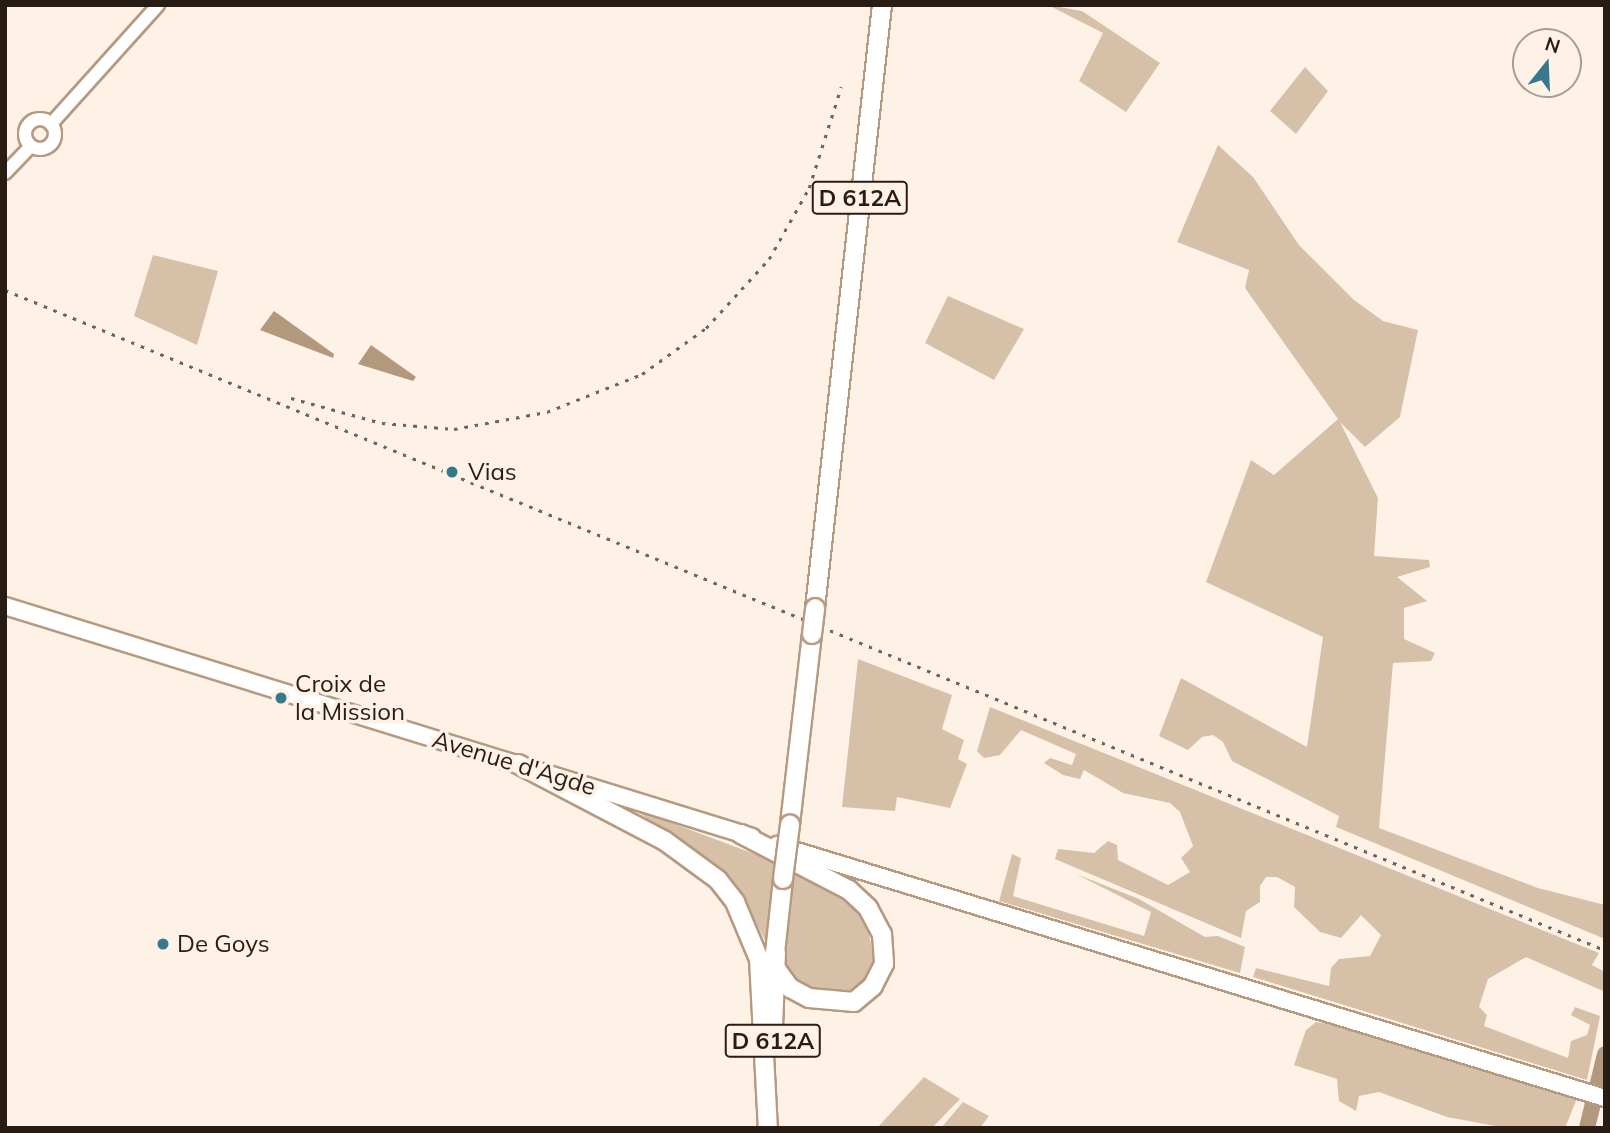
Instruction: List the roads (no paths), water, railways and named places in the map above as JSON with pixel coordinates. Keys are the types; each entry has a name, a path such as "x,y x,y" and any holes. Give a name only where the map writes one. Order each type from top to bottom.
{"highway":[{"name":"D 612A","path":"779,1128 772,1053 783,879 882,5"},
{"path":"518,764 618,813 718,880 750,930 759,959 765,1049"},
{"path":"741,834 849,890 868,908 882,934 884,964 873,986 854,1002 808,998 790,988 776,962"},
{"name":"D 612A","path":"768,1128 765,1049 776,962"}],"main road":[{"name":"Avenue d'Agde","path":"5,606 1605,1098"}],"street":[{"path":"51,124 158,5"},
{"path":"31,146 26,138 29,124 38,120 51,124"},
{"path":"5,173 31,146 49,146 55,138 51,124"}],"waterway":[{"path":"1587,1128 1605,1054"}],"railway":[{"path":"291,398 382,423 454,429 547,412 642,374 706,328 769,259 809,188 841,87"},
{"path":"5,290 1605,950"}],"place":[{"name":"Vias","path":"452,472"},
{"name":"Croix de la Mission","path":"281,698"},
{"name":"De Goys","path":"163,944"}]}
